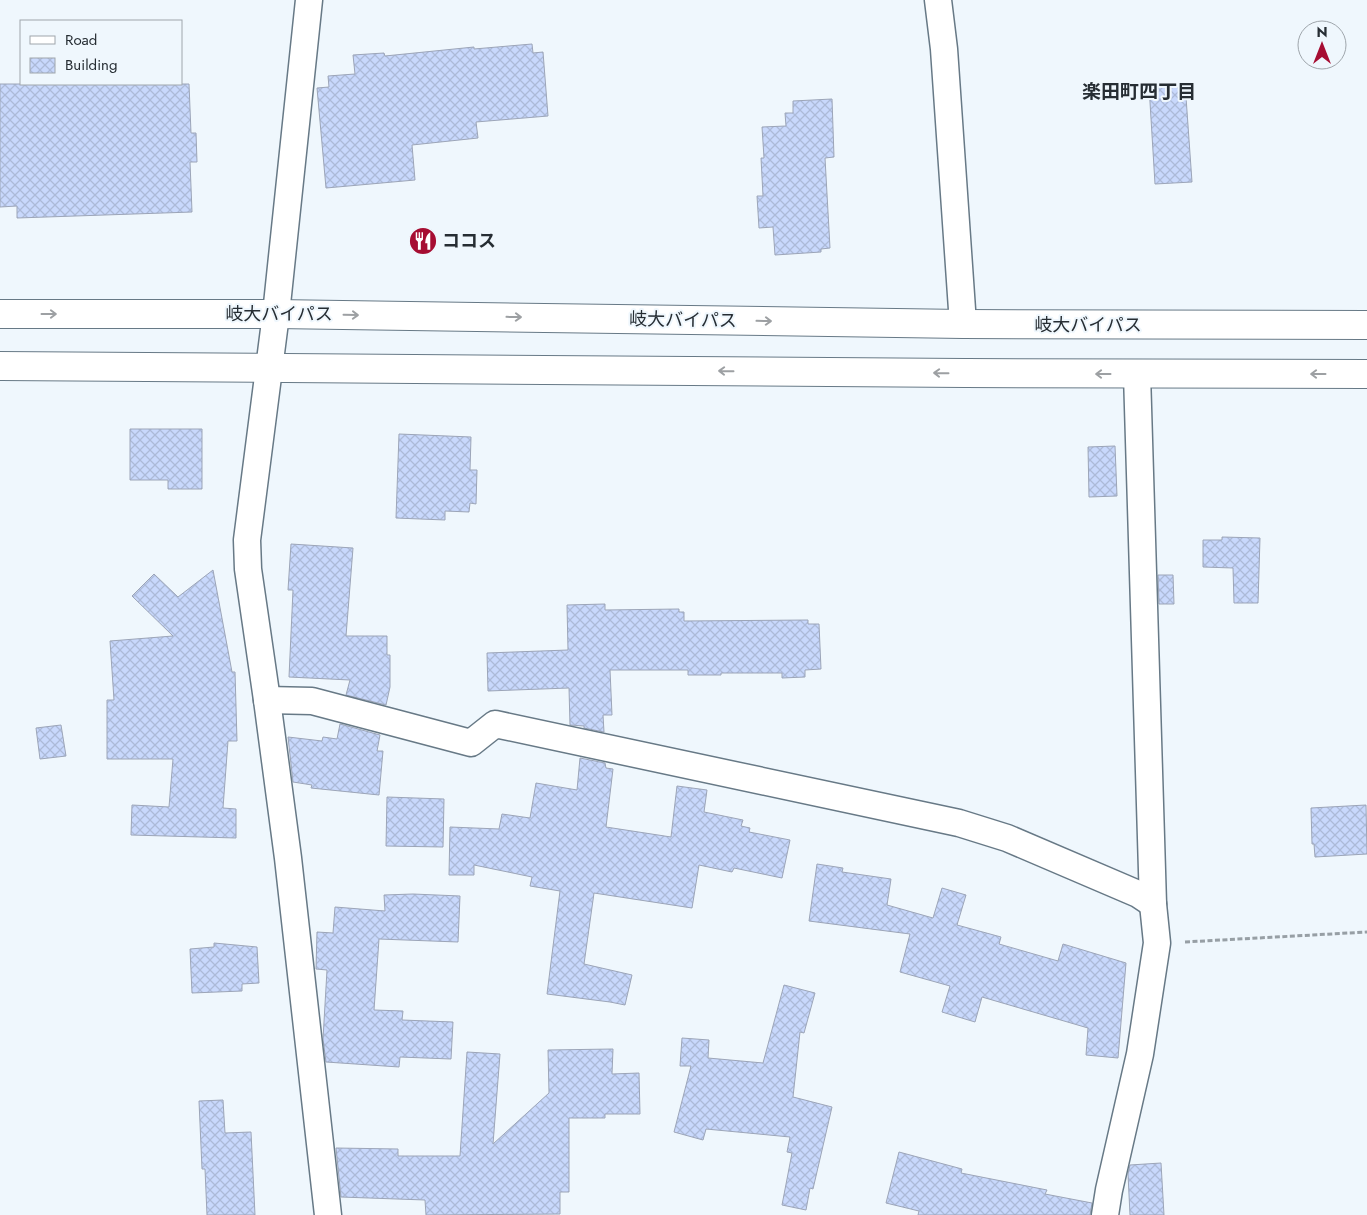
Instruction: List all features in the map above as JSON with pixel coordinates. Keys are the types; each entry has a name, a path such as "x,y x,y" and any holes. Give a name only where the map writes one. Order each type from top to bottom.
{"highway":[{"name":"岐大バイパス","path":"0,314 276,314 963,324 1367,325"},
{"path":"0,366 1367,374"}],"street":[{"path":"309,0 276,314 247,540 248,569 268,700 288,858 328,1215"},
{"path":"938,0 944,49 963,324"},
{"path":"1105,1215 1140,1054 1157,943 1154,904 1137,374"},
{"path":"268,700 312,700 472,743 495,724 959,823 1007,838 1138,894 1154,904"}],"path":[{"path":"1157,943 1367,932"}],"building":[{"path":"532,44 533,53 543,52 548,116 476,122 478,138 412,145 415,180 326,188 317,88 329,87 328,76 355,74 353,55 384,53 385,56 474,47 474,49"},
{"path":"1185,83 1192,182 1155,184 1149,86"},
{"path":"0,84 189,84 191,133 196,133 197,162 190,162 192,212 17,218 17,206 0,207"},
{"path":"832,99 834,157 825,158 830,248 821,249 821,252 775,255 773,227 759,228 757,196 763,196 761,158 764,158 762,127 786,126 785,113 793,113 793,101"},
{"path":"130,429 202,429 202,489 168,489 168,480 130,480"},
{"path":"399,434 471,437 470,470 477,470 476,504 470,503 469,512 445,511 445,520 396,518"},
{"path":"1115,446 1117,496 1089,497 1088,447"},
{"path":"1222,537 1260,538 1258,603 1234,603 1233,568 1203,567 1203,540 1222,540"},
{"path":"291,544 353,548 346,636 387,636 387,655 390,655 390,687 386,705 346,695 350,680 289,677 293,590 288,590"},
{"path":"213,570 232,672 235,672 237,741 228,741 223,808 236,809 236,838 131,835 132,805 169,807 173,759 107,759 107,700 114,700 110,641 173,636 132,596 154,574 178,597"},
{"path":"1158,575 1173,575 1174,604 1159,604"},
{"path":"605,604 605,610 679,609 679,612 684,612 684,621 808,620 808,624 819,624 821,669 805,670 805,677 782,678 782,673 688,675 688,670 610,670 612,715 603,715 604,732 584,728 584,726 570,725 569,688 488,691 487,653 568,650 567,605"},
{"path":"340,724 380,735 377,751 383,751 379,795 311,788 312,785 293,782 288,737 322,741 323,737 337,739"},
{"path":"61,725 66,756 40,759 36,728"},
{"path":"580,758 605,763 606,768 613,769 606,827 671,837 677,786 707,790 704,812 743,820 741,826 750,828 749,832 790,840 782,878 734,868 732,872 699,865 692,908 594,893 584,964 632,975 625,1005 547,994 560,891 530,886 532,877 474,865 474,875 449,875 450,827 499,829 502,814 530,818 536,783 577,790"},
{"path":"387,797 444,799 443,847 386,846"},
{"path":"1366,805 1367,854 1315,857 1314,844 1312,844 1311,808"},
{"path":"817,864 843,868 842,872 891,879 887,905 933,918 942,888 966,895 957,925 1001,937 999,944 1058,961 1063,944 1126,963 1118,1058 1086,1055 1088,1028 982,997 975,1022 942,1012 950,986 900,972 910,934 809,921"},
{"path":"384,895 460,896 458,942 379,939 374,1010 403,1011 402,1020 453,1022 451,1059 400,1057 399,1067 326,1062 323,1039 327,970 316,969 317,932 333,933 335,907 385,911"},
{"path":"214,943 257,947 259,983 242,984 242,991 192,993 190,949 214,947"},
{"path":"784,985 815,993 804,1033 800,1032 793,1097 832,1107 813,1189 810,1188 806,1210 782,1205 792,1153 787,1152 790,1137 706,1129 703,1140 674,1132 691,1066 680,1066 682,1038 709,1040 708,1058 763,1063"},
{"path":"613,1049 612,1074 639,1073 640,1114 605,1114 605,1118 569,1118 569,1192 560,1192 560,1214 426,1215 425,1200 341,1197 336,1148 398,1149 398,1156 460,1156 467,1052 500,1054 493,1144 549,1093 548,1050"},
{"path":"223,1100 225,1133 251,1132 255,1215 207,1215 205,1169 202,1169 199,1101"},
{"path":"899,1152 962,1169 961,1173 1047,1190 1045,1194 1092,1203 1090,1215 918,1215 919,1211 886,1203"},
{"path":"1161,1163 1164,1215 1130,1215 1128,1174 1130,1165"}],"place":[{"name":"ココス","path":"423,241"}],"district":[{"name":"楽田町四丁目","path":"1139,91"}]}
